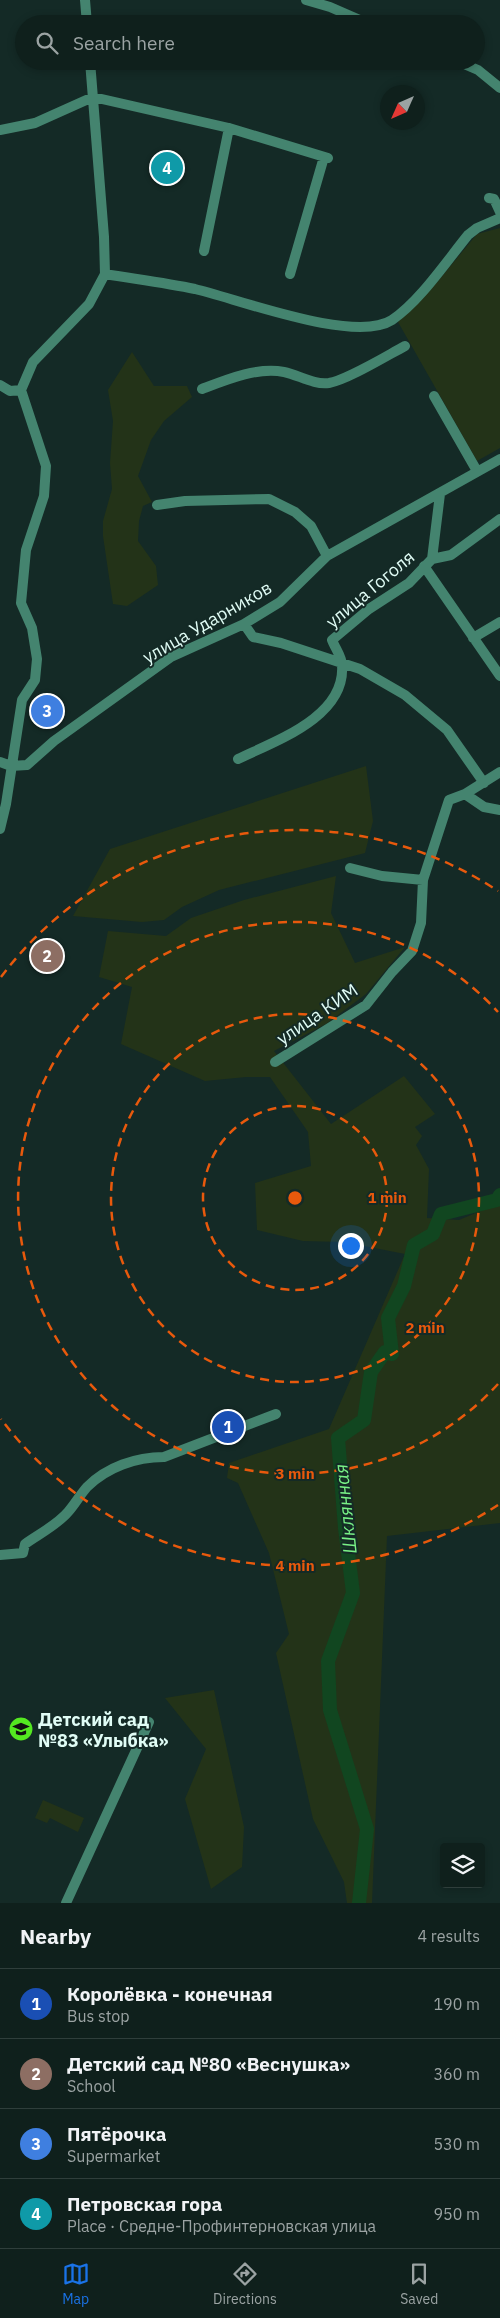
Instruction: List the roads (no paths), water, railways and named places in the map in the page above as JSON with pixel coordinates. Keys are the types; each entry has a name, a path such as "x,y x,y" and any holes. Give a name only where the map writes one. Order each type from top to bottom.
{"street":[{"path":"85,0 86,15"},
{"path":"306,0 348,15"},
{"path":"0,829 22,700 35,680 37,659 32,628 21,602 26,550 44,496 46,466 22,390 33,362 89,304 105,274 104,237 91,70"},
{"path":"478,70 500,88"},
{"path":"0,130 34,123 93,97 230,128 326,157 290,274"},
{"path":"204,251 230,128"},
{"path":"489,198 494,199 500,212"},
{"path":"105,274 196,289 337,326 368,327 391,321 418,296 468,235 477,228 500,218"},
{"path":"202,389 231,378 261,371 285,372 306,380 329,383 356,372 405,346"},
{"path":"0,385 10,391 22,390"},
{"path":"434,396 477,471"},
{"name":"улица Ударников","path":"12,766 27,765 54,741 170,657 244,624 280,602 327,556 440,494 500,458"},
{"path":"440,494 428,562 473,638 500,676"},
{"path":"157,506 185,501 268,499 295,512 311,526 327,556"},
{"name":"улица Гоголя","path":"342,664 332,640 369,609 409,583 428,562 451,555 500,519"},
{"path":"473,638 500,622"},
{"path":"244,624 253,637 281,643 360,669 405,696 447,730 484,783"},
{"path":"238,759 309,724 338,692 342,664"},
{"path":"0,762 12,766"},
{"name":"улица КИМ","path":"275,1062 366,1005 392,972 412,951 421,923 423,880 449,800 465,794 500,772"},
{"path":"465,794 484,807 500,810"},
{"path":"350,868 382,876 423,880"},
{"path":"0,1555 23,1553 25,1544 62,1518 86,1488 100,1475 113,1467 150,1457 164,1458 276,1414"},
{"path":"66,1903 149,1722"}],"waterway":[{"name":"Шклянная","path":"359,1903 367,1829 330,1710 328,1661 353,1593 345,1528 338,1438 364,1420 371,1372 385,1352 392,1354 388,1318 404,1286 414,1245 433,1234 441,1214 497,1200 500,1195"}],"place":[{"name":"Петровская гора","path":"167,168"},
{"name":"Пятёрочка","path":"47,711"},
{"name":"Детский сад №80 «Веснушка»","path":"47,956"},
{"name":"Королёвка - конечная","path":"228,1427"},
{"name":"Детский сад №83 «Улыбка»","path":"21,1729"}]}
